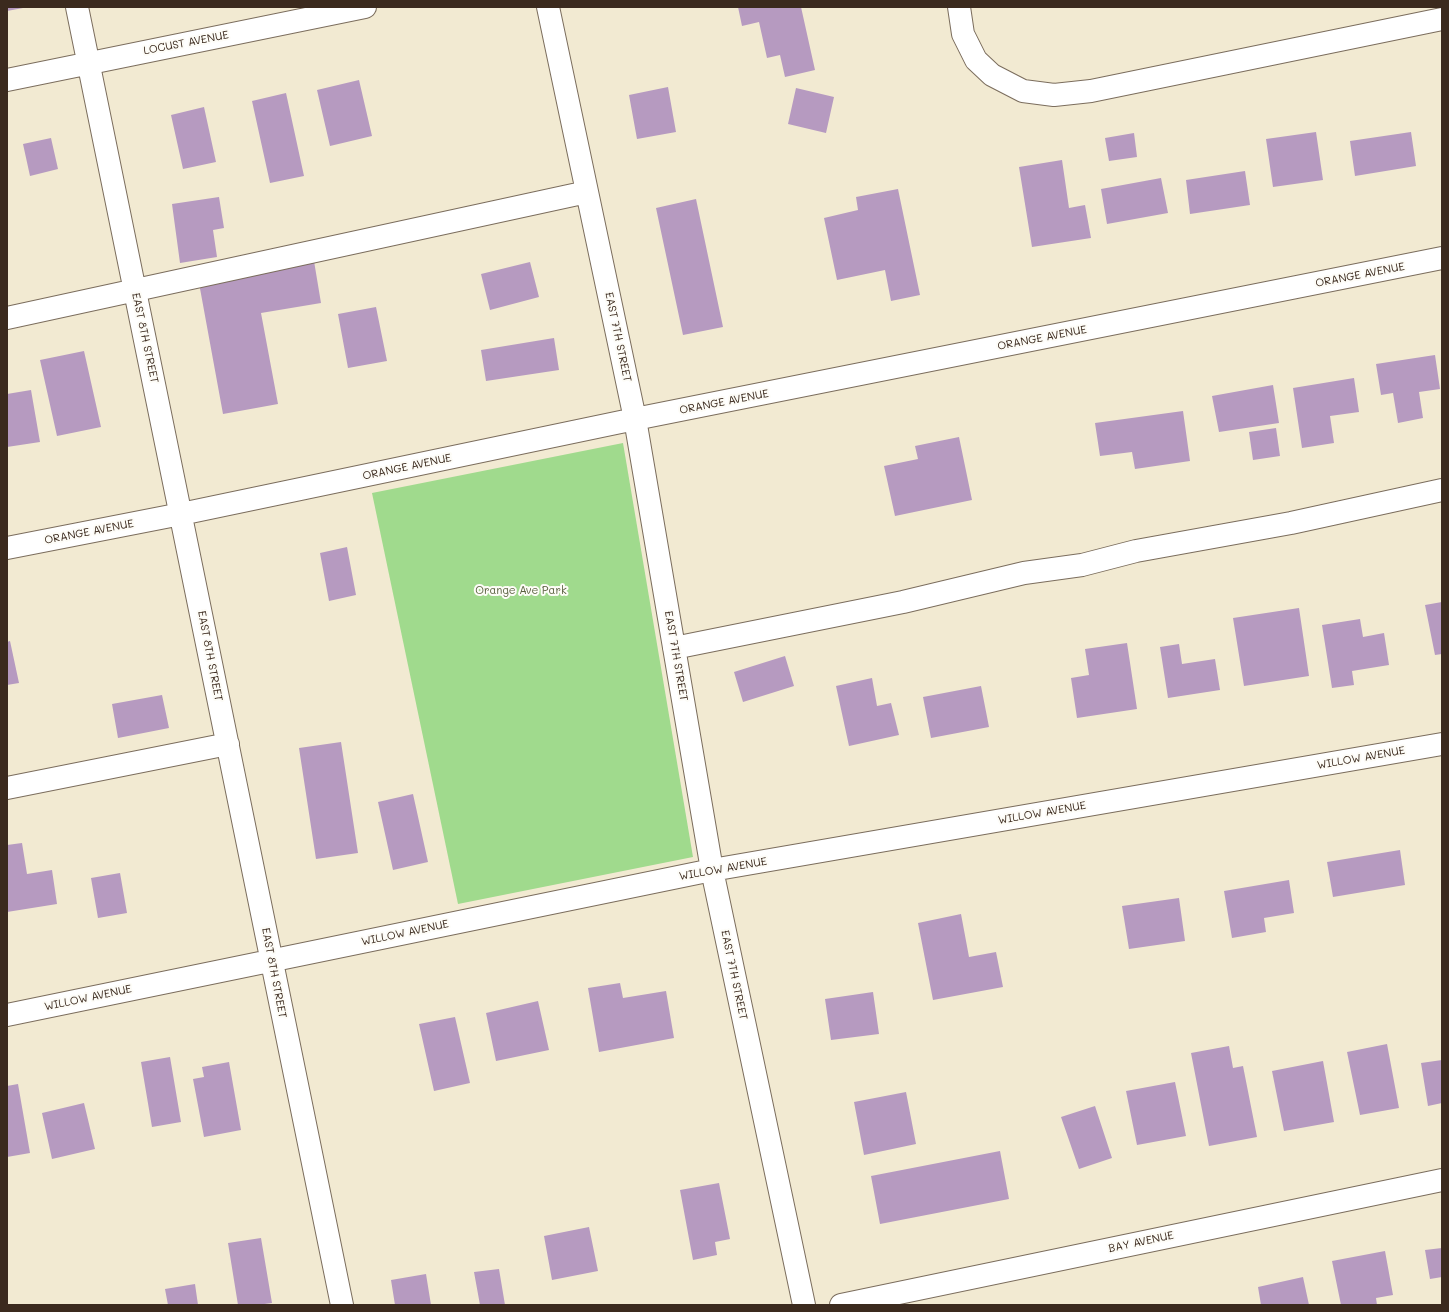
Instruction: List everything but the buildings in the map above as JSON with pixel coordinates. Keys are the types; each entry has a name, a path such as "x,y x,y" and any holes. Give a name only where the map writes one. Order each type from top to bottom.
{"street":[{"name":"EAST 8TH STREET","path":"77,7 342,1305"},
{"name":"LOCUST AVENUE","path":"7,80 365,7"},
{"name":"EAST 7TH STREET","path":"548,7 635,419 712,870 804,1305"},
{"path":"959,7 964,34 976,60 992,75 1023,91 1054,95 1098,89 1442,19"},
{"path":"7,318 587,192"},
{"name":"ORANGE AVENUE","path":"7,548 181,514 635,419 1442,258"},
{"path":"674,648 903,602 1024,573 1082,565 1136,551 1291,523 1442,490"},
{"path":"7,788 228,744"},
{"name":"WILLOW AVENUE","path":"7,1015 712,870 1442,744"},
{"name":"BAY AVENUE","path":"841,1305 1442,1180"}],"green space":[{"name":"Orange Ave Park","path":"623,443 693,857 458,904 372,493"}]}
